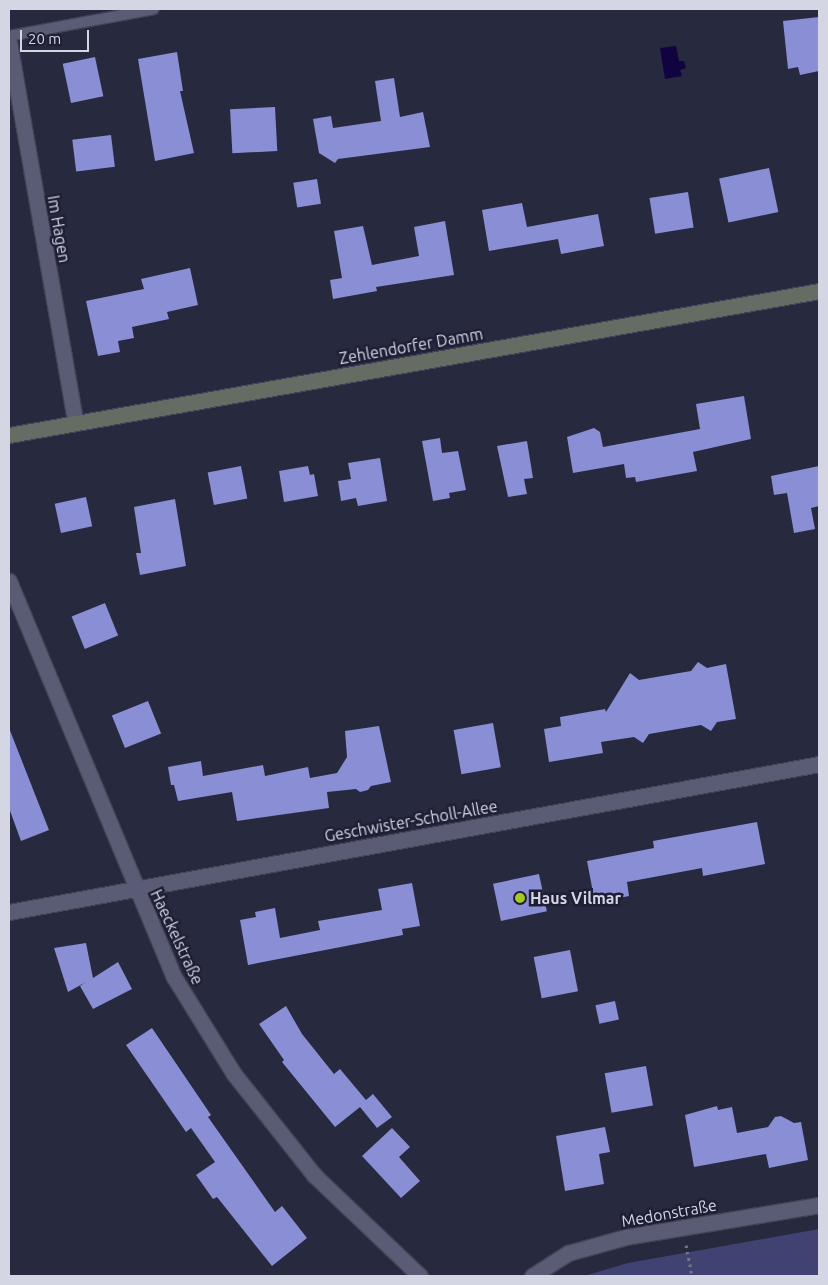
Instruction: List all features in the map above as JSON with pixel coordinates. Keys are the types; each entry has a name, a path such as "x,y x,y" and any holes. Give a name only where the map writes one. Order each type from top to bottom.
{"main road":[{"name":"Zehlendorfer Damm","path":"9,435 819,291"}],"street":[{"name":"Im Hagen","path":"9,42 75,422"},
{"name":"Haeckelstraße","path":"9,582 135,889 174,977 234,1074 314,1174 420,1276"},
{"name":"Geschwister-Scholl-Allee","path":"9,912 819,764"},
{"name":"Medonstraße","path":"532,1276 568,1253 626,1237 819,1205"}],"lane":[{"path":"9,36 154,9"}],"path":[{"path":"683,1228 692,1276"}],"shaded area":[{"path":"676,46 679,61 684,61 686,68 680,70 682,76 665,79 660,48"},
{"path":"819,1229 819,1276 584,1276 628,1263"}],"building":[{"path":"819,17 819,71 800,75 798,67 788,69 783,21"},
{"path":"177,52 183,91 180,91 194,153 155,161 138,59"},
{"path":"95,57 103,96 71,103 63,64"},
{"path":"394,78 400,117 423,112 430,147 338,159 335,163 319,153 313,119 331,116 333,128 381,121 375,81"},
{"path":"275,107 277,151 232,153 230,109"},
{"path":"111,135 115,167 76,172 72,140"},
{"path":"769,168 778,212 728,223 719,179"},
{"path":"317,179 321,204 297,207 293,183"},
{"path":"688,192 694,228 655,234 649,198"},
{"path":"522,203 527,227 598,214 604,246 561,254 558,239 489,251 482,210"},
{"path":"445,221 454,275 376,287 377,291 333,299 330,280 342,278 334,231 363,226 372,265 419,256 414,227"},
{"path":"190,268 198,305 167,312 169,319 132,327 134,338 118,341 120,352 98,356 86,301 144,289 141,279"},
{"path":"744,396 751,439 693,452 697,471 636,482 635,477 626,478 624,464 573,473 567,437 594,428 600,432 603,447 700,429 696,404"},
{"path":"440,438 442,453 458,451 466,490 449,493 450,498 433,501 422,441"},
{"path":"527,441 533,478 524,479 527,494 508,497 497,446"},
{"path":"380,458 387,501 358,506 356,498 341,501 338,481 351,479 348,463"},
{"path":"241,466 247,498 214,505 208,472"},
{"path":"308,466 310,475 314,474 318,496 284,502 279,471"},
{"path":"819,466 819,506 811,508 815,529 794,533 787,493 774,495 771,476"},
{"path":"86,497 92,526 61,533 55,504"},
{"path":"175,499 186,566 140,575 136,553 141,553 134,507"},
{"path":"105,603 118,635 85,649 72,616"},
{"path":"698,662 707,668 726,664 736,719 717,722 711,731 701,725 649,734 643,743 634,737 601,742 603,753 549,762 544,729 561,726 560,717 605,709 606,712 630,673 639,680 691,671"},
{"path":"148,701 161,733 125,748 112,716"},
{"path":"493,723 501,767 461,774 454,730"},
{"path":"379,726 391,782 371,786 368,790 360,792 356,789 327,792 329,808 237,821 232,792 178,801 174,785 171,785 168,767 201,761 203,776 263,765 265,776 308,767 310,778 337,773 347,757 345,731"},
{"path":"9,728 49,830 21,841 9,808"},
{"path":"757,822 765,864 703,876 702,868 627,882 629,896 595,903 587,861 654,848 653,841"},
{"name":"Haus Vilmar","path":"539,874 547,911 501,921 493,884"},
{"path":"412,883 420,926 402,929 403,935 248,965 240,920 256,917 255,912 275,908 280,938 320,930 318,921 382,910 378,889"},
{"path":"86,943 93,978 118,962 132,989 93,1009 80,986 86,982 68,992 54,948"},
{"path":"570,950 578,991 542,998 534,957"},
{"path":"615,1001 619,1020 599,1024 595,1005"},
{"path":"286,1006 302,1034 334,1074 340,1069 366,1100 373,1094 392,1117 377,1128 360,1107 335,1127 282,1062 284,1060 259,1024"},
{"path":"152,1028 211,1115 208,1117 275,1212 282,1206 307,1238 272,1266 217,1197 213,1199 196,1175 215,1162 191,1128 186,1132 126,1045"},
{"path":"646,1066 653,1105 612,1113 605,1073"},
{"path":"717,1106 718,1110 732,1107 737,1133 768,1127 775,1117 781,1116 794,1123 801,1122 808,1160 769,1168 766,1154 694,1167 685,1115"},
{"path":"605,1127 610,1152 599,1154 604,1184 565,1191 556,1136"},
{"path":"392,1128 410,1147 399,1157 420,1181 401,1198 362,1156"}],"place":[{"name":"Haus Vilmar","path":"520,898"}]}
